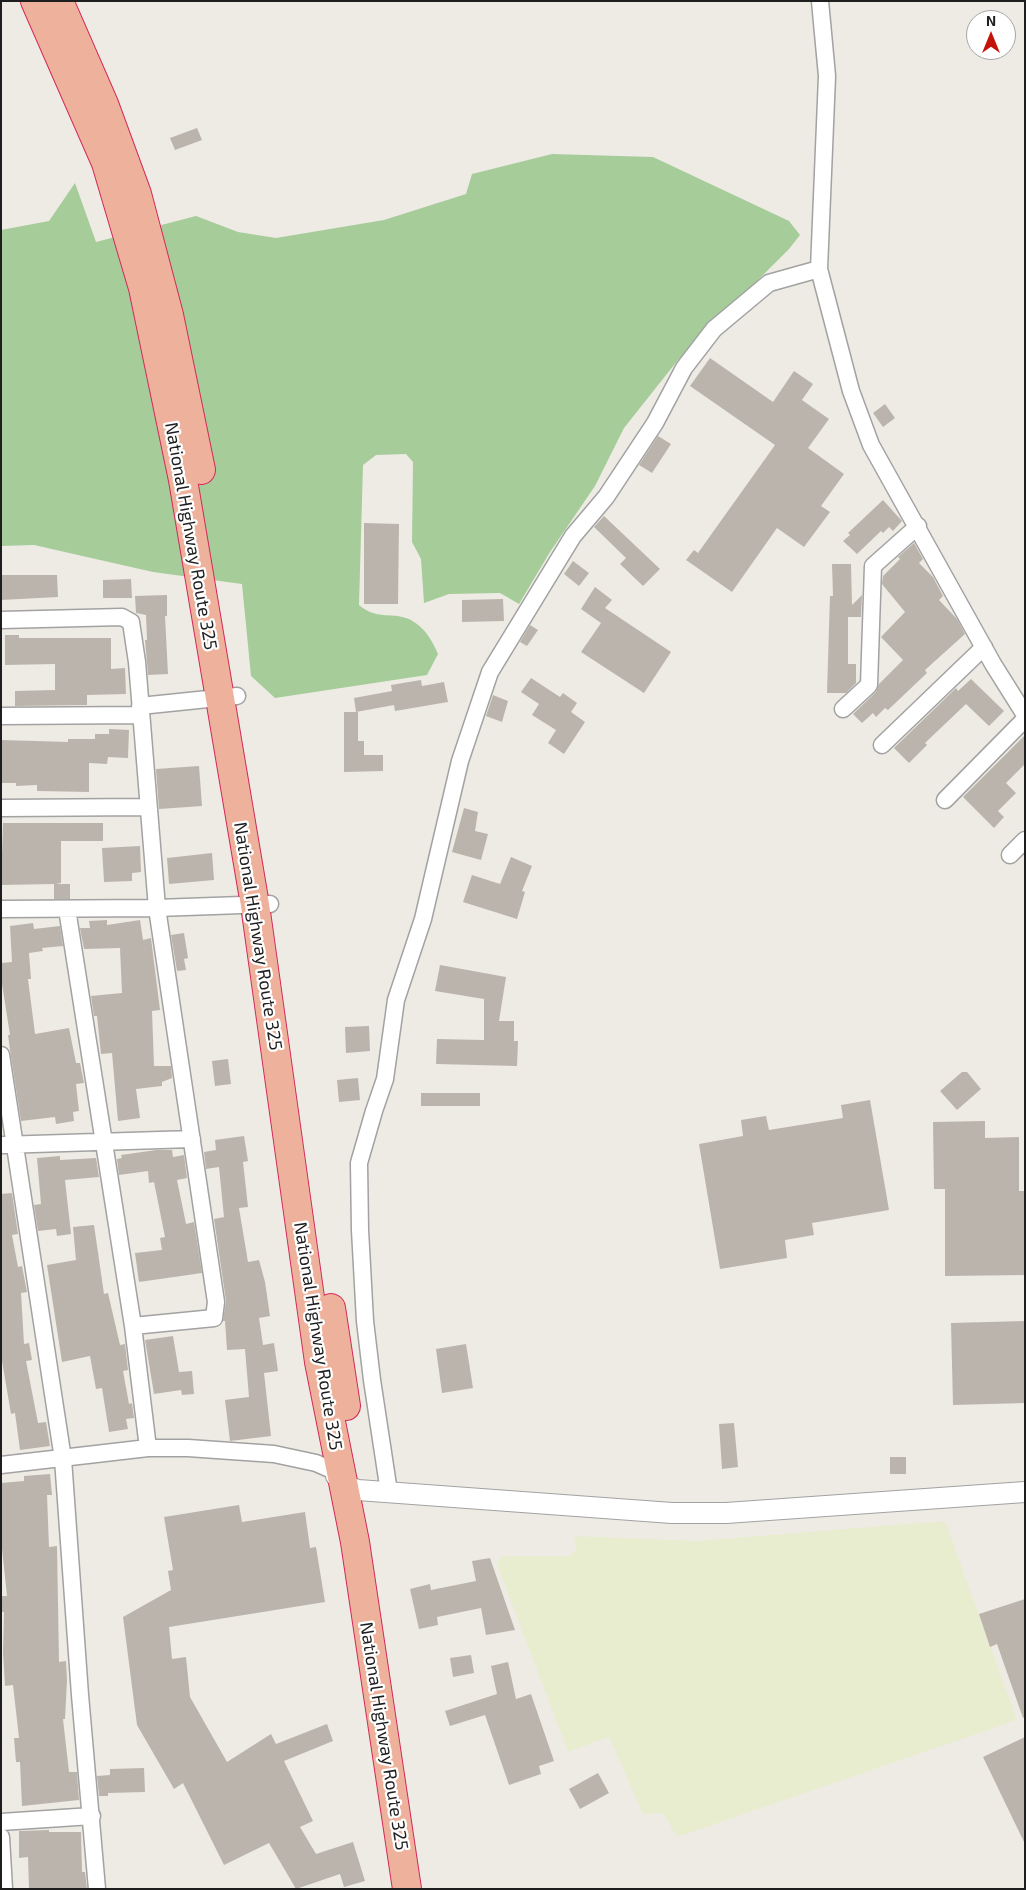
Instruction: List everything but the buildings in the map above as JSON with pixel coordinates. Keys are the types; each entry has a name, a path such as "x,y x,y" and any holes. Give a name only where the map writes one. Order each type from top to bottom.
{"highway":[{"name":"National Highway Route 325","path":"35,1 106,163 143,288 228,696 262,904 344,1481 408,1889"},
{"name":"National Highway Route 325","path":"59,1 104,104 138,194 169,315 202,477 228,696"},
{"name":"National Highway Route 325","path":"344,1481 426,1889"}],"street":[{"path":"820,1 827,76 819,269 852,391 871,445 1025,717 945,800"},
{"path":"389,1492 365,1321 360,1230 359,1164 385,1079 396,1000 423,919 460,761 490,672 573,536 606,497 655,423 684,368 714,329 769,284 819,269"},
{"path":"843,709 869,685 873,566 918,526"},
{"path":"1,620 122,617 131,622 137,662 157,908 216,1302 214,1318 133,1326"},
{"path":"882,745 984,647"},
{"path":"1,716 141,710 228,696"},
{"path":"1,808 148,807"},
{"path":"1010,855 1025,840"},
{"path":"1,909 157,908 262,904"},
{"path":"67,909 133,1326 148,1448"},
{"path":"1,1055 8,1145 63,1458 80,1695 97,1889"},
{"path":"8,1145 192,1139"},
{"path":"1,1465 148,1448 188,1448 274,1454 316,1463 344,1481 389,1492 672,1513 726,1513 1025,1492"},
{"path":"1,1822 92,1816"},
{"path":"1,1837 4,1889"}],"green space":[{"path":"552,154 653,157 789,221 800,235 789,249 678,360 624,428 595,486 550,552 519,604 500,593 449,594 424,603 421,559 412,542 413,462 406,454 376,455 363,465 359,605 372,613 404,617 416,623 424,631 431,639 438,654 427,675 275,698 251,676 242,584 153,572 34,545 1,546 1,230 49,221 75,183 96,242 196,216 238,232 276,238 384,220 466,194 472,174"},
{"path":"945,1521 1017,1720 677,1837 663,1813 643,1814 609,1737 568,1752 497,1564 502,1556 569,1556 576,1550 574,1536 696,1541"}]}
